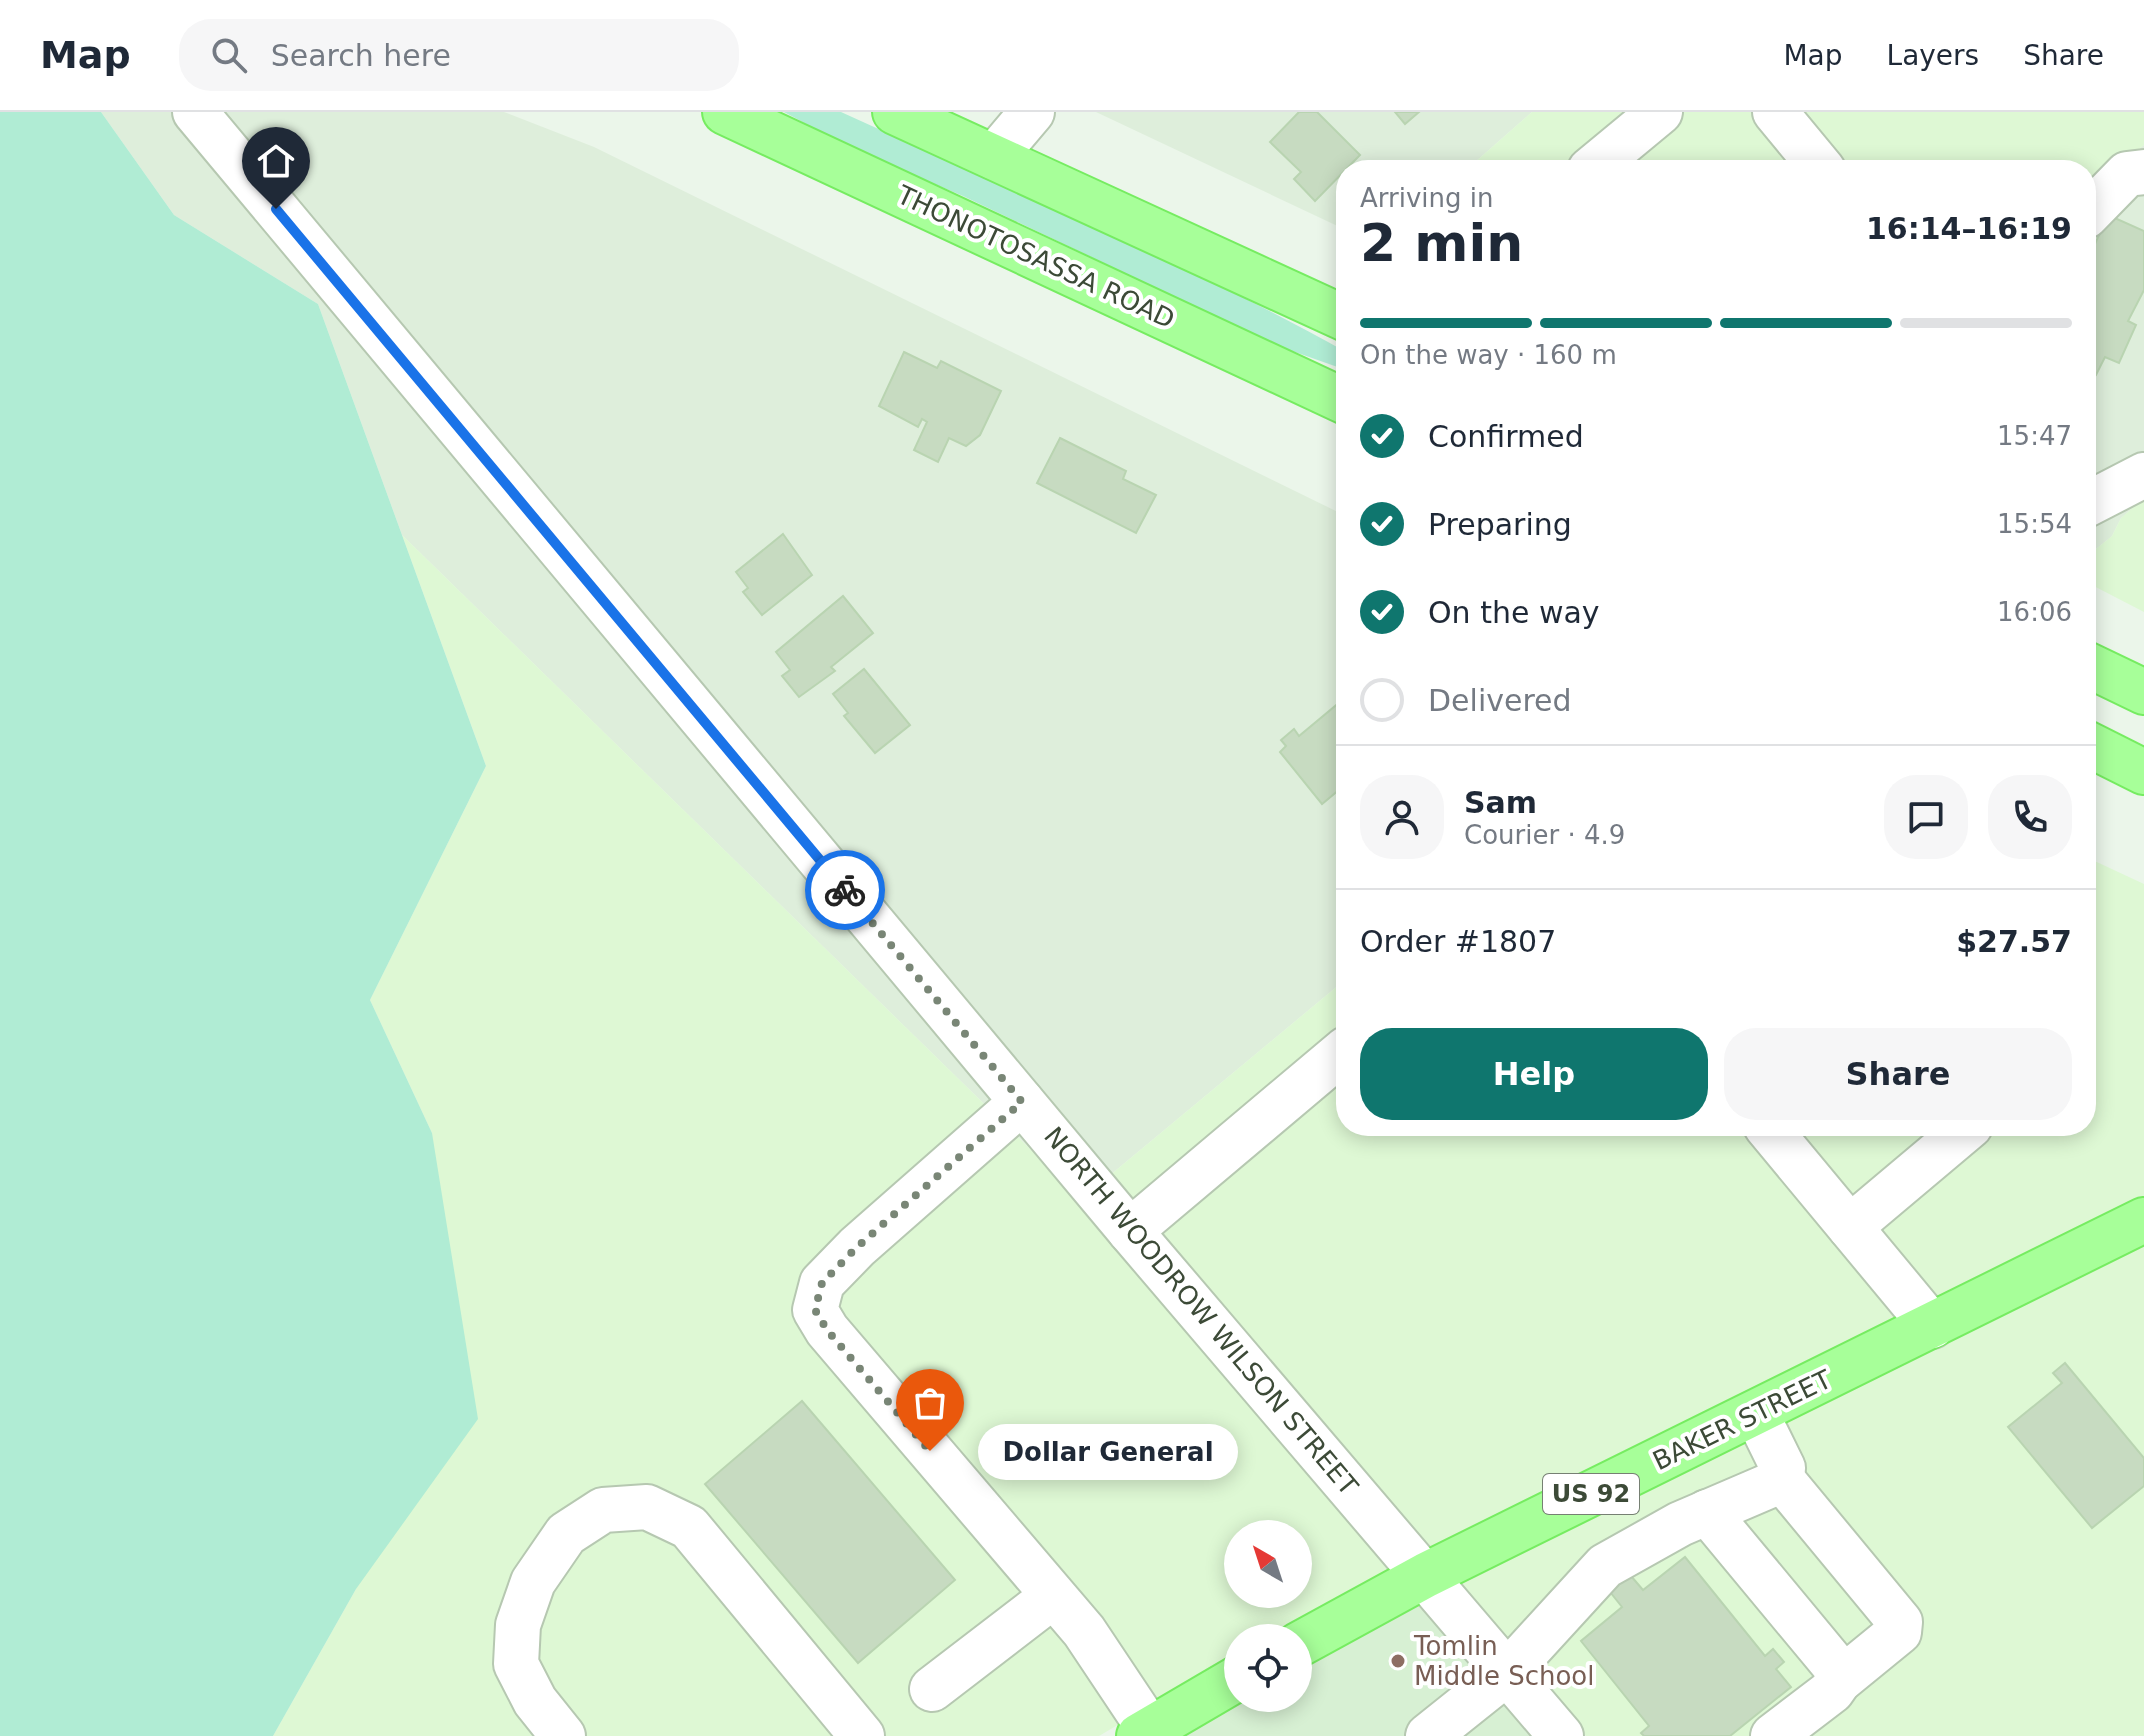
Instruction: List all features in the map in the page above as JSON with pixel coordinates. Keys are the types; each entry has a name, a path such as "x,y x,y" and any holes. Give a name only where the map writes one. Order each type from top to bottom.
{"main road":[{"name":"THONOTOSASSA ROAD","path":"725,112 1336,397"},
{"path":"895,112 1336,314"},
{"path":"2096,669 2144,692"},
{"path":"2096,748 2144,772"},
{"name":"BAKER STREET","path":"1312,1637 1426,1575 2144,1220"},
{"path":"1145,1733 1224,1686"}],"street":[{"name":"NORTH WOODROW WILSON STREET","path":"195,112 1130,1231 1561,1736"},
{"path":"994,157 1032,112"},
{"path":"1602,160 1660,112"},
{"path":"1775,112 1815,160"},
{"path":"2096,206 2127,174 2144,172"},
{"path":"2096,500 2144,475"},
{"path":"1130,1231 1336,1057"},
{"path":"1022,1102 857,1247 822,1283 815,1310 827,1330 1084,1631 1145,1733"},
{"path":"1774,1136 1932,1326"},
{"path":"1850,1227 1958,1136"},
{"path":"1428,1736 1508,1672 1605,1566 1707,1512 1771,1485 1780,1477 1783,1468 1756,1413"},
{"path":"1773,1736 1832,1691 1839,1681 1899,1632 1900,1622 1780,1477"},
{"path":"563,1736 535,1701 516,1664 518,1625 533,1582 566,1534 603,1510 647,1507 689,1527 862,1736"},
{"path":"1707,1512 1834,1665 1839,1681"},
{"path":"932,1689 1053,1596"}],"shaded area":[{"path":"0,112 101,112 174,215 318,304 486,766 370,1000 432,1133 478,1419 356,1589 273,1736 0,1736"},
{"path":"101,112 171,112 1066,1184 402,535 318,304 174,215"},
{"path":"220,112 504,112 594,147 1336,511 1336,987 1109,1176"},
{"path":"784,112 841,112 1096,227 1222,287 1336,347 1336,366 1278,346 963,196 861,153"},
{"path":"1096,112 1532,112 1477,160 1336,160 1336,225"},
{"path":"1532,112 2144,112 2144,145 2096,184 2096,160 1477,160"},
{"path":"2144,145 2144,498 2121,518 2112,536 2096,549 2096,184"},
{"path":"2144,498 2144,612 2096,587 2096,549 2112,536 2121,518"},
{"path":"402,535 1066,1184 1395,1568 1293,1624 1224,1624 1224,1662 1099,1736 273,1736 356,1589 432,1133 370,1000 486,766"},
{"path":"2096,862 2144,884 2144,1197 1430,1550 1109,1176 1336,987 1336,1136 2096,1136"},
{"path":"2144,1244 2144,1736 1586,1736 1458,1583"},
{"name":"Tomlin Middle School","path":"1426,1575 1561,1736 1139,1736 1224,1703 1224,1712 1312,1712 1312,1637"}],"building":[{"path":"1299,112 1317,112 1360,155 1355,160 1336,160 1336,180 1315,201 1294,179 1301,172 1270,142"},
{"path":"1395,112 1419,112 1405,124"},
{"path":"2108,215 2144,231 2144,290 2128,321 2136,325 2119,363 2105,357 2096,375 2096,242"},
{"path":"904,352 937,368 941,361 1001,391 980,435 966,446 949,438 938,462 914,450 927,422 922,419 918,427 879,406"},
{"path":"1060,438 1126,471 1123,479 1156,495 1136,533 1037,483"},
{"path":"783,534 812,575 762,615 743,592 748,588 736,572"},
{"path":"843,596 873,633 831,667 835,671 799,697 782,676 790,670 776,652"},
{"path":"864,669 910,725 875,753 844,716 848,713 833,694"},
{"path":"1336,705 1336,792 1322,804 1280,752 1286,746 1281,740 1294,729 1299,736"},
{"path":"2065,1363 2144,1458 2144,1486 2092,1528 2008,1427 2062,1383 2053,1373"},
{"path":"802,1401 955,1580 858,1663 705,1484"},
{"path":"1685,1557 1765,1656 1773,1649 1784,1662 1776,1669 1791,1687 1730,1736 1644,1736 1641,1733 1649,1726 1581,1641 1622,1607 1599,1578 1619,1562 1643,1590"}],"way so far":[{"path":"845,890 1022,1102 922,1187 822,1283 815,1310 827,1330 930,1451"}],"place":[{"name":"Dollar General","path":"930,1451"},
{"name":"Tomlin Middle School","path":"1398,1661"}],"route":[{"path":"276,209 845,890"}]}
